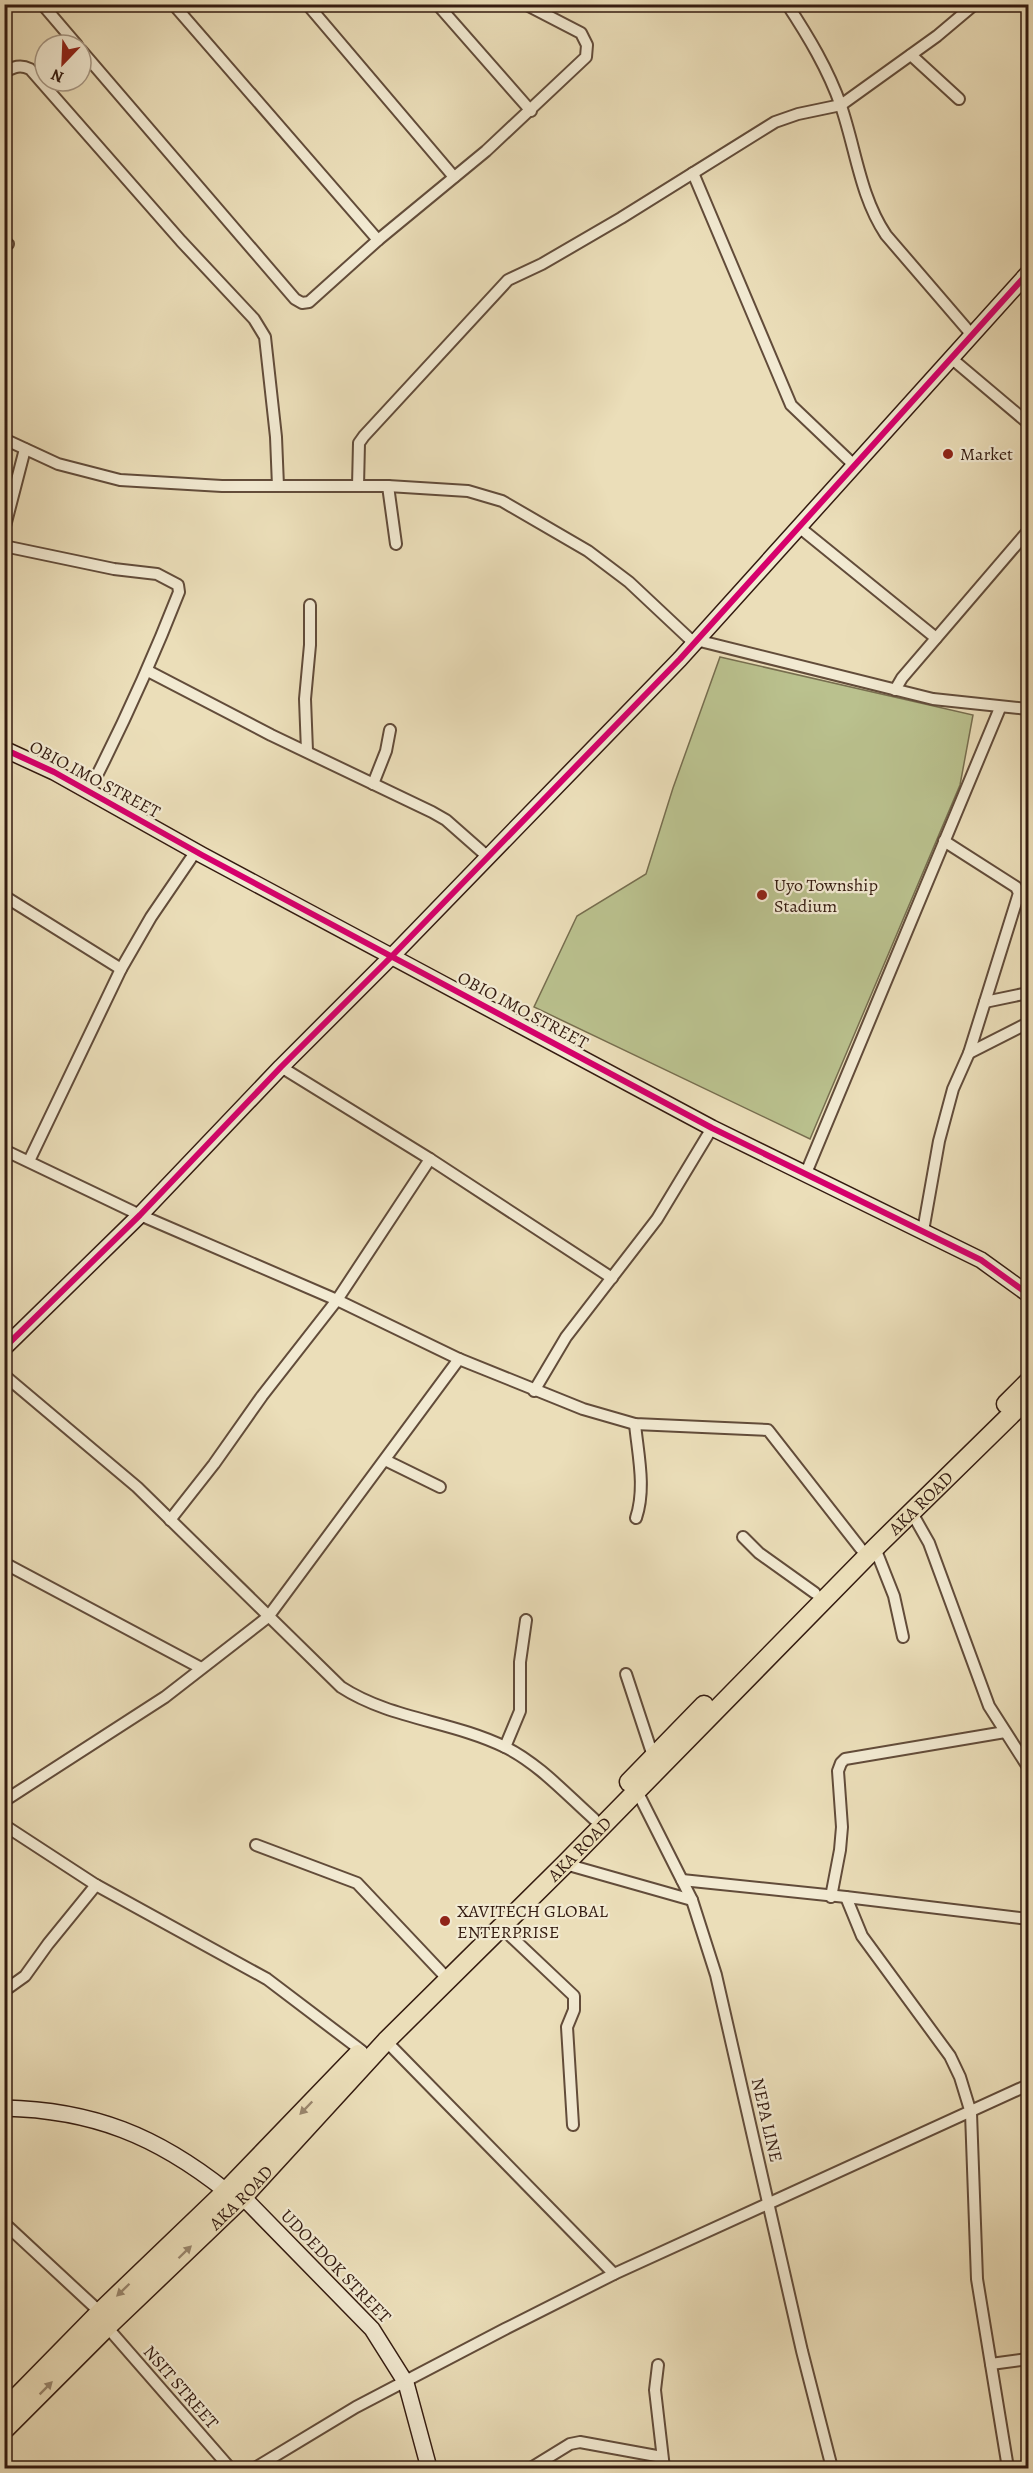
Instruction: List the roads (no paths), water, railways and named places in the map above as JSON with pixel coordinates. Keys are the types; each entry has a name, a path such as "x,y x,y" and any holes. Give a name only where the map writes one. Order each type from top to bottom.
{"main road":[{"name":"AKA ROAD","path":"4,2410 103,2320 234,2194 502,1928 637,1791 1029,1382"},
{"name":"AKA ROAD","path":"234,2194 362,2051 442,1973 815,1593 912,1513 1029,1398"},
{"name":"AKA ROAD","path":"4,2430 103,2320"}],"street":[{"path":"42,4 67,33"},
{"path":"172,4 378,240"},
{"path":"307,4 454,177"},
{"path":"437,4 531,111"},
{"path":"93,64 295,299 302,303 309,302 378,240 531,111 586,57 587,45 581,33 525,4"},
{"path":"786,4 820,57 841,105 863,188 874,218 972,335"},
{"path":"358,486 359,443 364,436 508,280 542,264 621,218 775,122 798,114 841,105 911,55 975,4"},
{"path":"911,55 959,99"},
{"path":"4,72 16,66 30,69 181,241 254,319 265,337 276,437 278,486"},
{"path":"693,172 791,405 855,466"},
{"path":"4,1348 140,1215 694,643 1029,273"},
{"path":"951,358 1029,423"},
{"path":"4,439 58,464 120,480 222,486 388,486 468,491 502,501 588,551 629,582 694,643"},
{"path":"4,530 25,449"},
{"path":"388,486 396,544"},
{"path":"799,527 936,638"},
{"path":"895,690 936,638 1029,531"},
{"path":"4,546 114,569 157,574 178,585 179,592 148,671 127,718 89,791"},
{"path":"308,751 305,699 310,645 310,605"},
{"path":"694,643 696,640 933,699 1000,708 1029,709"},
{"path":"148,671 446,820 488,857"},
{"path":"806,1173 1000,708"},
{"path":"373,784 386,751 390,730"},
{"name":"OBIO IMO STREET","path":"4,749 54,772 196,851 712,1128 981,1260 1029,1294"},
{"path":"923,1231 939,1141 953,1089 969,1053 1019,893 1016,887 944,842"},
{"path":"29,1161 121,969 151,917 196,851"},
{"path":"4,896 121,969"},
{"path":"985,1002 1029,993"},
{"path":"969,1053 1029,1023"},
{"path":"281,1067 430,1159 612,1278"},
{"path":"534,1391 566,1337 657,1219 712,1128"},
{"path":"4,1150 140,1215 337,1300 459,1359 583,1409 635,1425 768,1430 868,1548 894,1596 903,1638"},
{"path":"170,1520 337,1300 430,1159"},
{"path":"4,1802 126,1724 268,1617 459,1359"},
{"path":"4,1375 102,1456 325,1674 358,1698 505,1747 529,1762 594,1819"},
{"path":"635,1425 641,1495 636,1518"},
{"path":"385,1460 440,1487"},
{"path":"912,1513 929,1543 989,1706 1029,1767"},
{"path":"743,1538 759,1553 815,1593"},
{"path":"4,1563 201,1668"},
{"path":"505,1747 520,1711 520,1662 526,1620"},
{"path":"626,1674 653,1756"},
{"path":"831,1897 842,1827 838,1771 845,1759 1005,1732"},
{"name":"NEPA LINE","path":"637,1791 692,1900 716,1975 802,2351 832,2469"},
{"path":"4,1825 96,1885 267,1979 362,2051"},
{"path":"256,1845 357,1883 442,1973"},
{"path":"565,1864 692,1900"},
{"path":"682,1881 846,1897 1029,1919"},
{"path":"4,1990 25,1976 96,1885"},
{"path":"846,1897 862,1936 950,2056 960,2077 971,2113 977,2279 1008,2469"},
{"path":"502,1928 574,1996 574,2010 567,2027 573,2125"},
{"path":"386,2042 614,2274"},
{"path":"255,2469 356,2407 614,2274 770,2205 1029,2085"},
{"name":"UDOEDOK STREET","path":"4,2108 28,2108 78,2115 136,2133 196,2167 234,2194 372,2329 406,2383 429,2469"},
{"name":"NSIT STREET","path":"4,2223 103,2320 230,2469"},
{"path":"991,2364 1029,2360"},
{"path":"658,2365 655,2390 664,2469"},
{"path":"531,2469 570,2444 580,2442 662,2457"}],"place":[{"name":"Market","path":"948,454"},
{"name":"Uyo Township Stadium","path":"762,895"},
{"name":"XAVITECH GLOBAL ENTERPRISE","path":"445,1921"}]}
